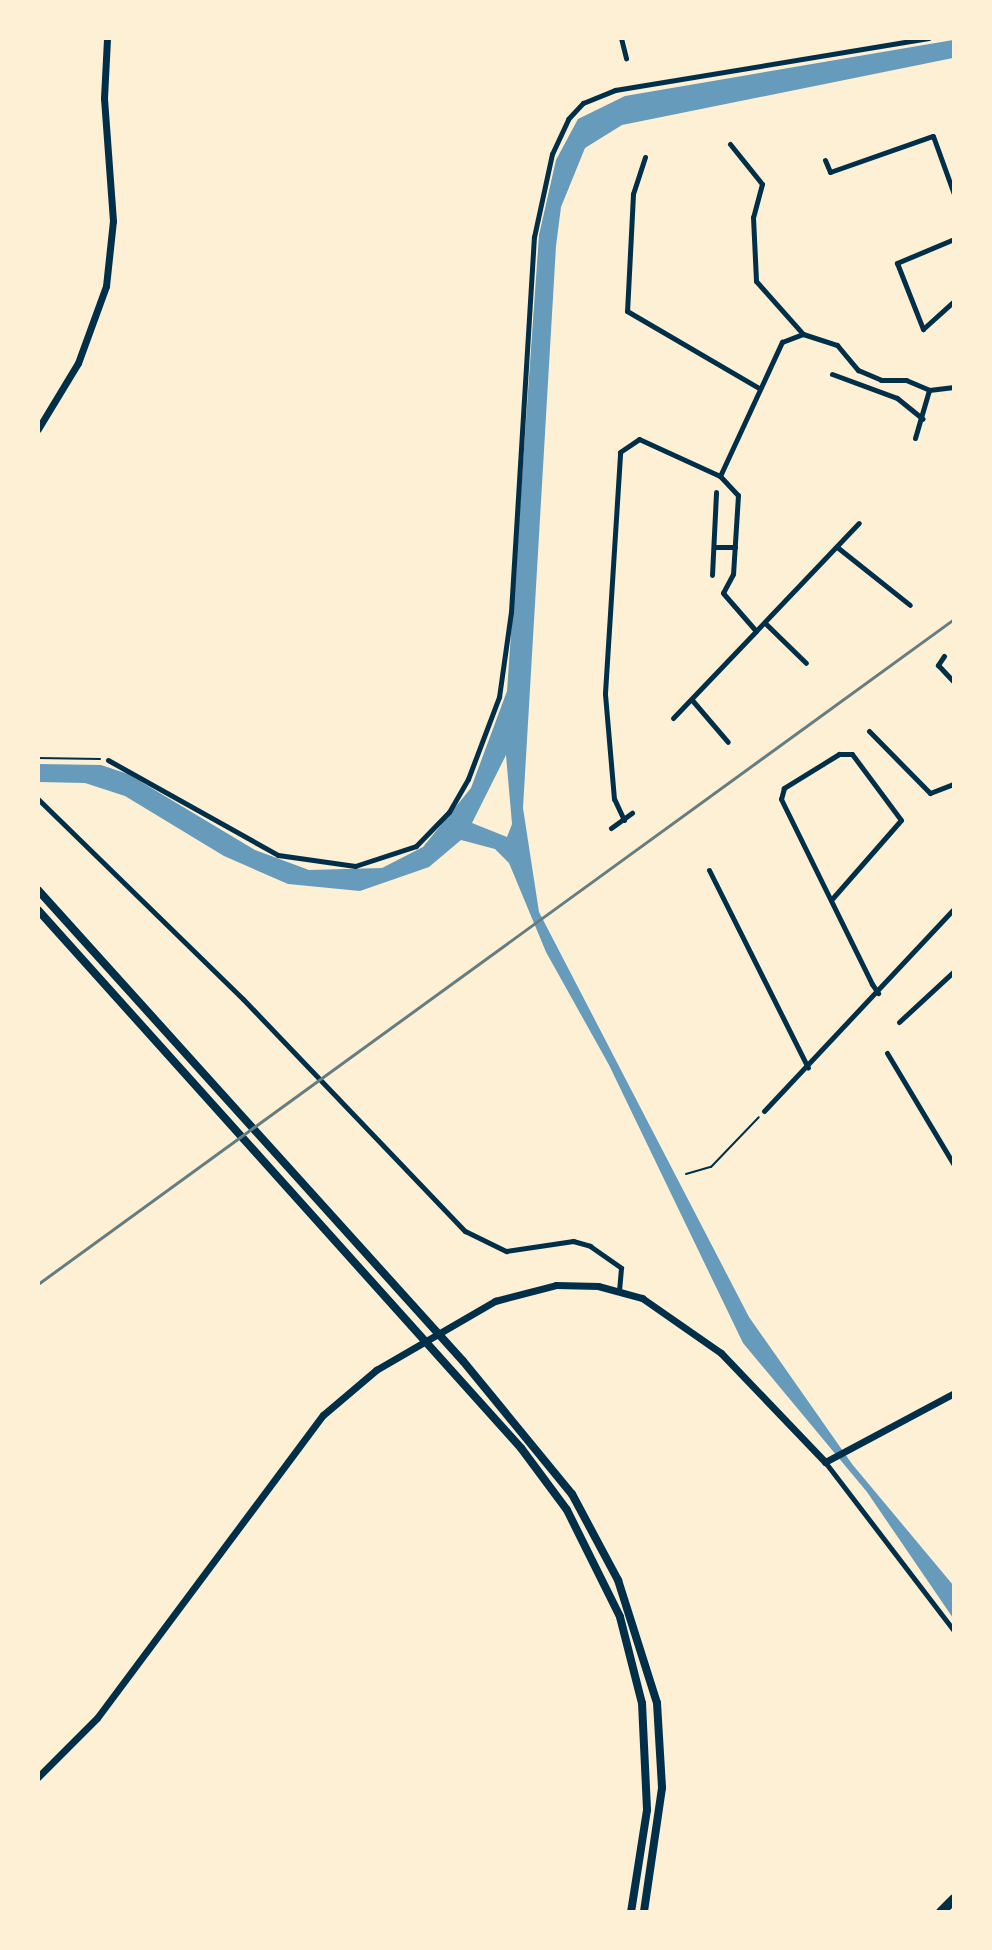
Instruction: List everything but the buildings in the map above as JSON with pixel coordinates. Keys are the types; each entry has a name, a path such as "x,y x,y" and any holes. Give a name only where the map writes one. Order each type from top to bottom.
{"highway":[{"path":"941,1912 954,1899"}],"main road":[{"path":"38,890 463,1361 578,1504 633,1617 657,1703 662,1801 644,1912"},
{"path":"38,910 521,1448 567,1510 620,1617 642,1703 647,1810 631,1912"}],"street":[{"path":"38,429 78,363 106,286 113,222 104,98 107,38"},
{"path":"621,38 626,58"},
{"path":"108,760 278,855 355,866 416,846 449,812 468,779 499,697 511,612 534,237 552,154 568,119 583,103 615,90 929,38"},
{"path":"825,160 830,172 933,136 954,194"},
{"path":"730,144 762,184 753,216 757,281 803,334 837,345 858,370 929,390 954,387"},
{"path":"645,157 633,194 627,311 757,387"},
{"path":"954,239 897,263 923,329 954,300"},
{"path":"720,476 757,387 782,342 803,334"},
{"path":"832,374 897,397 923,419"},
{"path":"915,438 923,419 929,390"},
{"path":"624,820 614,799 605,693 620,452 639,439 720,476 738,492 735,547 723,593 756,631"},
{"path":"712,575 716,492"},
{"path":"673,718 859,523"},
{"path":"714,547 735,547"},
{"path":"837,547 910,605"},
{"path":"765,623 806,663"},
{"path":"944,656 938,664 954,681"},
{"path":"692,700 728,742"},
{"path":"869,731 930,793 954,784"},
{"path":"831,901 901,820 852,754 839,754 781,793 831,901 877,993"},
{"path":"38,799 243,999 465,1231 494,1250 573,1241 590,1246 621,1268 619,1290"},
{"path":"611,828 632,813"},
{"path":"709,870 808,1068"},
{"path":"764,1111 808,1068 954,909"},
{"path":"899,1022 954,971"},
{"path":"887,1054 954,1166"},
{"path":"38,1776 97,1718 323,1415 418,1345 446,1328 533,1289 619,1290 670,1313 721,1353 829,1462 954,1632"},
{"path":"829,1462 954,1393"}],"path":[{"path":"38,758 108,760"},
{"path":"686,1174 710,1167 764,1111"}],"water":[{"path":"953,40 953,58 622,125 585,148 561,207 556,246 523,808 539,912 749,1317 852,1464 953,1585 953,1618 867,1492 743,1343 609,1065 546,952 509,863 495,849 461,840 429,867 360,891 288,884 224,856 125,796 85,783 39,782 38,764 101,765 128,774 255,850 309,870 382,868 423,847 471,788 507,691 539,235 556,160 578,119 625,96","holes":["506,755 512,824 507,837 472,823"]}],"railway":[{"path":"38,1284 954,619"}]}
